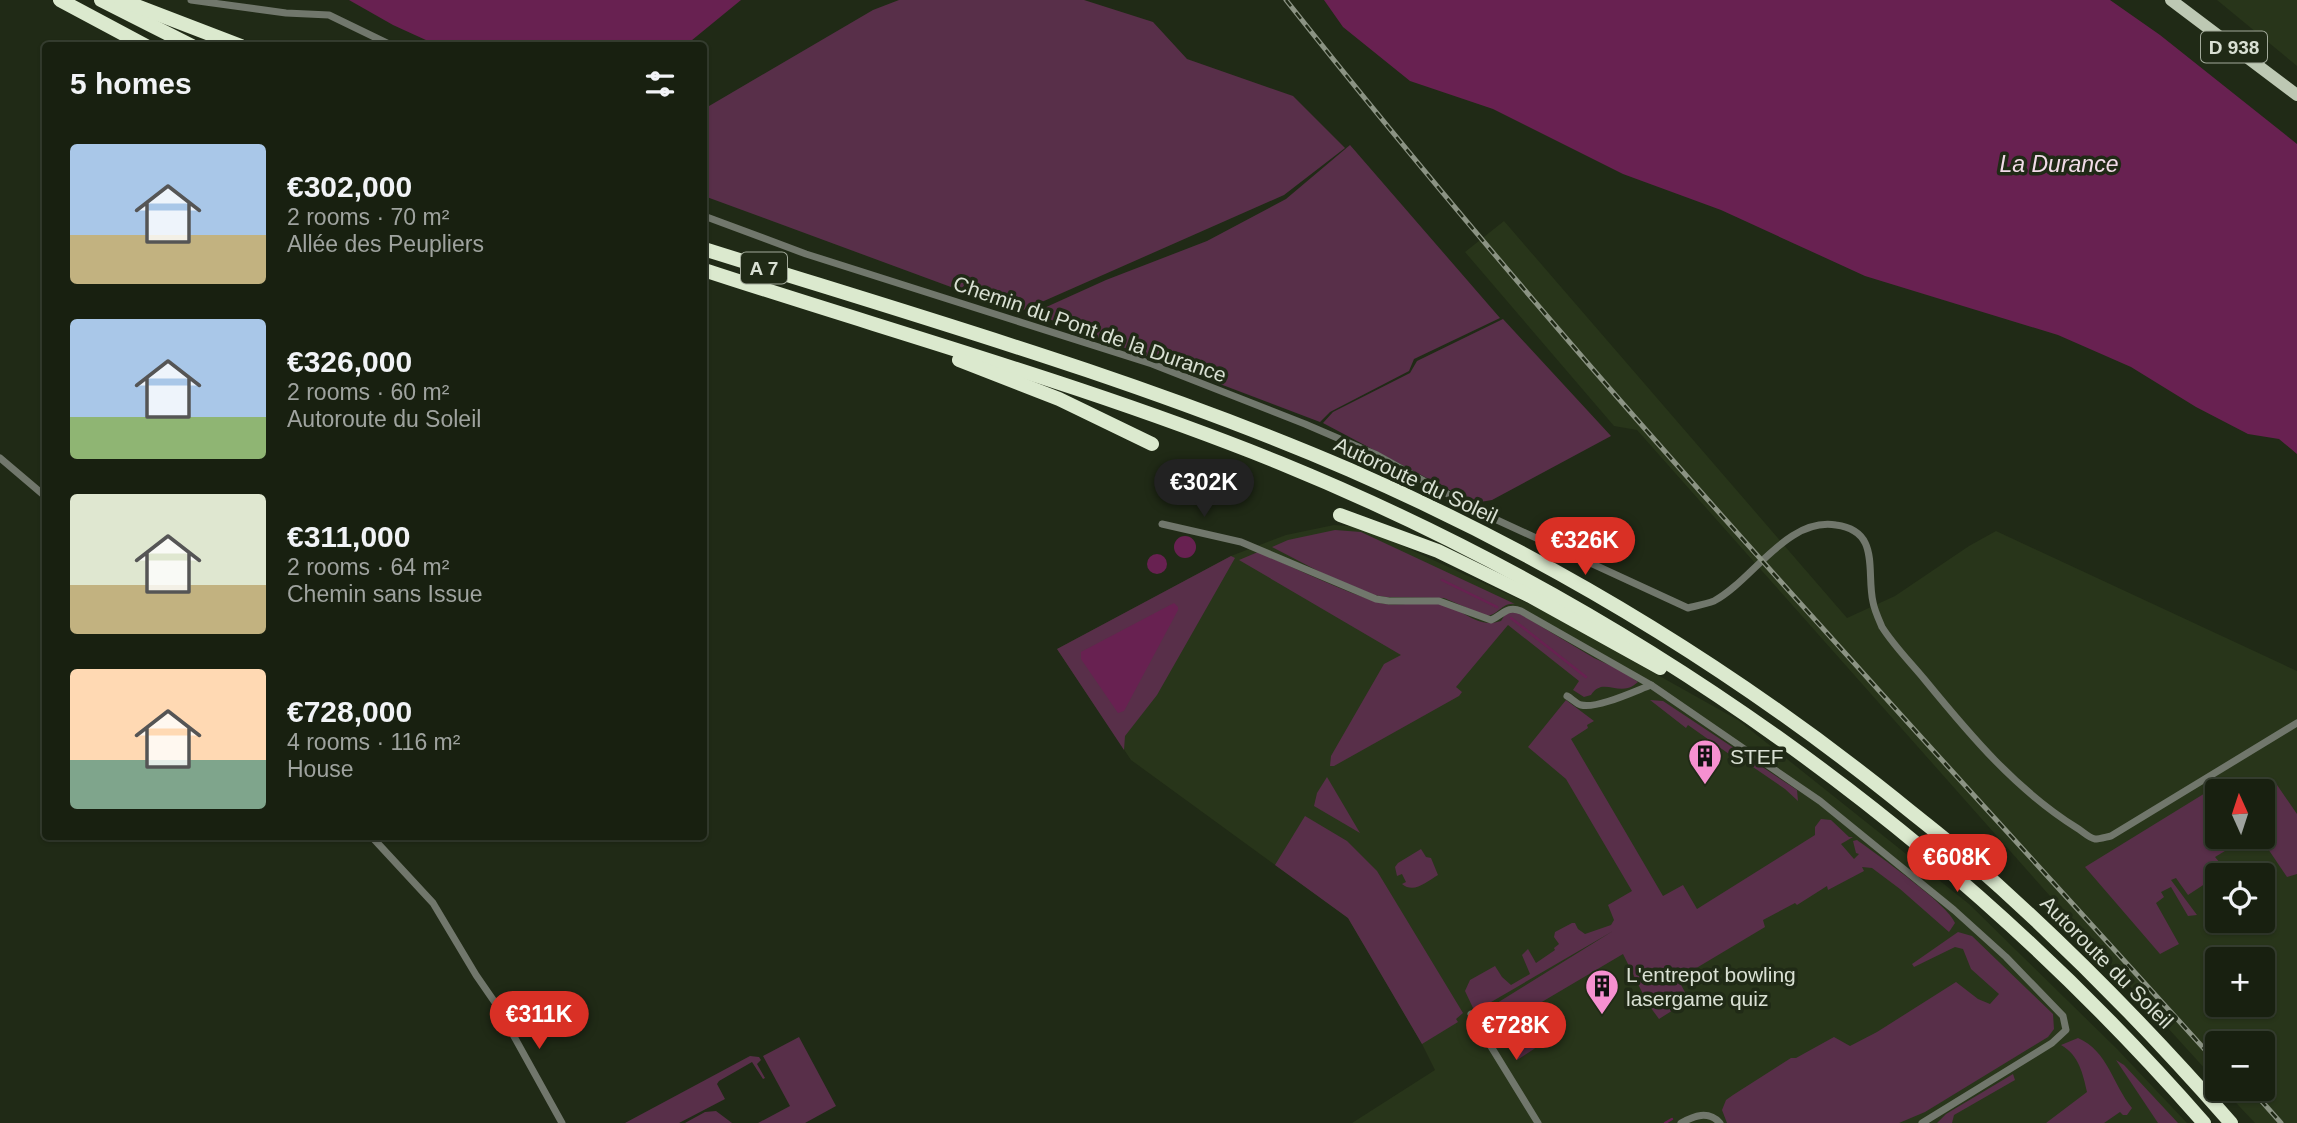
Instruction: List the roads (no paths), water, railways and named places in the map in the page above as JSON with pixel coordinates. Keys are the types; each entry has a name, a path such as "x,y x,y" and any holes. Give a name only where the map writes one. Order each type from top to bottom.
{"highway":[{"path":"60,0 139,42"},
{"path":"101,0 184,42"},
{"path":"121,0 231,42"},
{"name":"Autoroute du Soleil","path":"707,250 1085,370 1206,412 1350,470 1562,575 1653,628 1756,695 1848,762 1961,852 2038,921 2112,993 2231,1123"},
{"name":"Autoroute du Soleil","path":"707,271 1086,392 1227,443 1336,487 1506,568 1619,632 1723,698 1837,781 1953,873 2099,1009 2204,1123"},
{"path":"881,326 1059,400 1152,444"},
{"path":"1340,515 1450,556 1530,596 1688,684 1723,698"}],"main road":[{"name":"D 938","path":"2171,0 2297,95"}],"street":[{"path":"191,0 286,13 329,15 385,42"},
{"name":"Chemin du Pont de la Durance","path":"707,217 806,254 1152,364 1305,424 1377,455 1484,514 1688,608 1713,601 1740,582 1786,541 1806,528 1825,524 1846,527 1866,543 1873,602 1882,626 1902,652 1966,730 2011,776 2053,813 2094,839 2111,836 2297,723"},
{"path":"0,458 42,494"},
{"path":"1162,524 1241,542 1376,599 1439,601 1491,620 1513,608 1573,639 1651,685 1780,773 1887,854 1954,909 1997,949 2063,1016 2066,1030 2053,1043 1923,1123"},
{"path":"1567,696 1581,705 1590,704 1609,701 1651,685"},
{"path":"375,840 433,903 496,1004 562,1123"},
{"path":"1471,1014 1538,1123"},
{"path":"1681,1123 1693,1116 1707,1115 1720,1123"}],"water":[{"path":"349,0 741,0 690,42 430,42"},
{"name":"La Durance","path":"1324,0 2110,0 2160,35 2297,144 2297,454 2279,439 2248,434 2196,407 2131,367 2058,335 1865,276 1721,210 1623,174 1493,109 1410,81 1343,27"},
{"path":"1185,536 1193,539 1196,547 1193,555 1185,558 1177,555 1174,547 1177,539"},
{"path":"1157,554 1164,557 1167,564 1164,571 1157,574 1150,571 1147,564 1150,557"},
{"path":"1174,603 1178,610 1124,711 1118,713 1081,659 1081,652"}],"waterway":[{"path":"1442,580 1497,607"},
{"path":"1511,618 1586,677"},
{"path":"1665,1123 1672,1119"}],"railway":[{"path":"1286,0 1397,138 1626,407 2205,1050"},
{"path":"2262,1101 2281,1123"}],"place":[{"name":"STEF","path":"1705,786"},
{"name":"L'entrepot bowling lasergame quiz","path":"1602,1016"}]}
